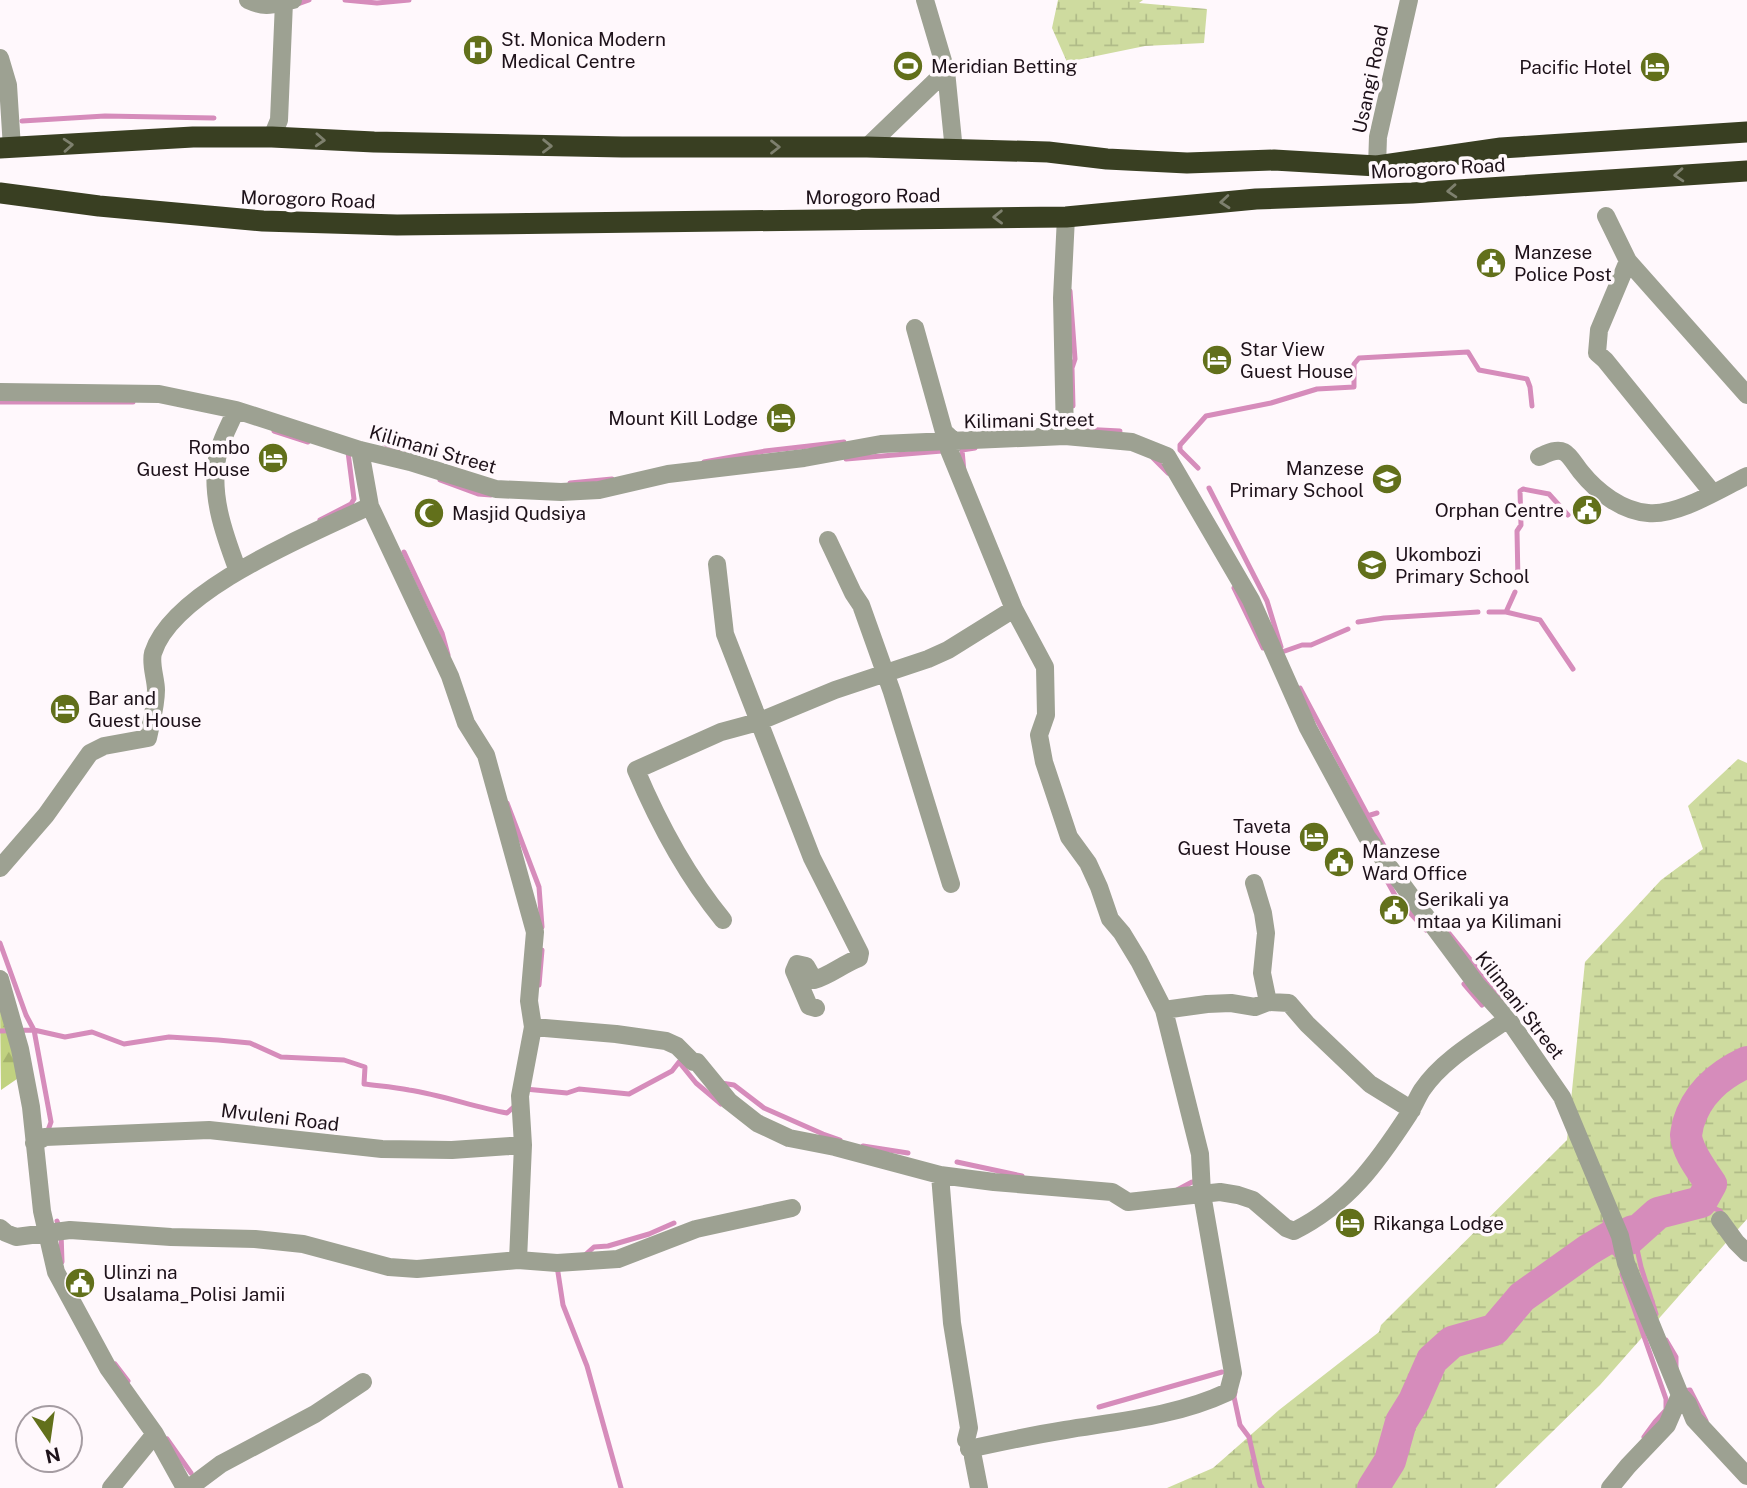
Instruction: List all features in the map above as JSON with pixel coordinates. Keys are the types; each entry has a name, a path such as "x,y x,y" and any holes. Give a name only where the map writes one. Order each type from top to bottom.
{"highway":[{"name":"Morogoro Road","path":"6,148 193,137 272,137 622,147 867,146 1048,152 1107,159 1187,163 1274,160 1377,166 1501,148 1747,132"},
{"name":"Morogoro Road","path":"0,193 99,206 263,221 397,225 1066,217 1255,199 1412,193 1747,171"}],"street":[{"path":"248,0 259,5 274,6 288,1 280,113 272,137"},
{"path":"925,0 946,71 954,150"},
{"name":"Usangi Road","path":"1377,166 1378,137 1409,0"},
{"path":"0,58 8,85 6,148"},
{"path":"867,146 946,71"},
{"path":"1606,216 1628,261 1747,395"},
{"path":"1065,436 1062,298 1066,217"},
{"path":"1628,261 1599,330 1597,353 1605,359 1712,492"},
{"path":"915,328 944,432 955,442 949,450 1014,609 1045,667 1046,715 1039,734 1044,762 1069,837 1088,863 1110,919 1139,961 1164,1010 1200,1154 1202,1194 1233,1373 1228,1392 1174,1411 1137,1420 1064,1430 969,1449"},
{"name":"Kilimani Street","path":"0,392 159,394 236,410 360,450 410,462 496,489 561,492 599,490 668,474 804,458 881,444 1065,436 1132,442 1167,456 1251,600 1308,728 1367,836 1477,985 1508,1019 1562,1097 1620,1236 1626,1263 1680,1395 1688,1404 1694,1419 1747,1476"},
{"path":"236,410 218,454 217,487 224,537 238,571"},
{"path":"360,450 370,506 450,676 466,723 486,754 535,932 529,1000 533,1027 520,1096 523,1145 518,1260"},
{"path":"1539,457 1561,450 1567,453 1587,479 1617,504 1650,514 1670,512 1747,476"},
{"path":"0,868 39,824 90,753 111,744 148,738 156,692 153,655 170,625 190,603 238,571 370,506"},
{"path":"828,540 861,605 951,884"},
{"path":"717,564 725,634 812,858 860,953 859,958 814,981 806,966 797,964 794,971 809,1006 816,1008"},
{"path":"723,920 663,829 636,770 721,732 758,722 835,690 948,649 1014,609"},
{"path":"1254,883 1266,933 1262,974 1268,1002"},
{"path":"0,979 20,1049 31,1107 47,1232 58,1278 108,1368 155,1434 187,1488 221,1465 315,1414 363,1382"},
{"path":"1164,1010 1231,1003 1255,1007 1268,1002 1289,1003 1307,1024 1370,1084 1412,1110"},
{"path":"533,1027 616,1034 671,1043 693,1062 697,1062 717,1089 757,1124 789,1138 835,1147 940,1175 1112,1192 1128,1202 1220,1192 1253,1200 1286,1228 1294,1231 1329,1210 1362,1180 1412,1110 1421,1091 1436,1074 1477,1040 1508,1019"},
{"name":"Mvuleni Road","path":"34,1143 45,1137 209,1130 382,1149 452,1150 523,1145"},
{"path":"940,1175 952,1323 969,1428 969,1449 979,1488"},
{"path":"0,1228 16,1237 70,1230 255,1239 303,1244 389,1267 417,1269 518,1260 557,1264 618,1259 696,1229 792,1208"},
{"path":"1720,1220 1743,1244"},
{"path":"1610,1488 1667,1425 1680,1395"},
{"path":"111,1488 155,1434"}],"green space":[{"path":"1058,0 1143,0 1139,3 1207,9 1204,43 1145,46 1067,62 1052,28"},
{"path":"1738,759 1747,763 1747,1219 1600,1385 1495,1488 1167,1488 1213,1468 1279,1410 1379,1332 1381,1325 1567,1140 1585,962 1661,880 1703,849 1688,806"},
{"path":"0,1002 6,1008 3,1022 8,1027 27,1072 1,1090"}],"waterway":[{"path":"295,5 309,0"},
{"path":"345,0 377,3 409,0"},
{"path":"22,121 105,116 214,118"},
{"path":"1070,291 1075,359 1072,368 1073,406"},
{"path":"1198,468 1180,450 1180,445 1206,416 1271,403 1317,389 1354,387 1354,364 1359,358 1468,352 1479,370 1527,379 1532,406"},
{"path":"0,402 133,402"},
{"path":"1081,429 1120,431"},
{"path":"274,431 308,442"},
{"path":"704,462 765,451 844,442"},
{"path":"383,443 412,455"},
{"path":"964,472 962,450 975,448"},
{"path":"320,520 351,504 354,499 348,452 345,451"},
{"path":"846,459 942,451"},
{"path":"1153,458 1168,473"},
{"path":"570,483 612,479"},
{"path":"440,480 478,494 491,495"},
{"path":"1209,488 1267,601 1281,647"},
{"path":"1518,581 1517,531 1521,525 1520,491 1523,489 1549,494 1568,515"},
{"path":"404,552 442,633 448,655"},
{"path":"1234,588 1263,648"},
{"path":"1506,612 1515,592"},
{"path":"1358,622 1478,612"},
{"path":"1489,612 1506,612 1540,620 1573,669"},
{"path":"1282,652 1302,645 1311,645 1348,629"},
{"path":"1300,688 1384,846"},
{"path":"507,803 539,887 542,927"},
{"path":"1364,817 1377,813"},
{"path":"1380,868 1397,899 1426,930"},
{"path":"1448,932 1506,1004"},
{"path":"0,943 34,1030 51,1122 47,1133"},
{"path":"539,985 542,950"},
{"path":"1464,984 1482,1005"},
{"path":"0,1031 34,1030 65,1037 92,1032 124,1044 169,1037 250,1043 281,1057 344,1060 365,1067 364,1084 421,1092 507,1113 516,1105"},
{"path":"525,1089 567,1093 579,1089 629,1094 672,1071 679,1062 696,1083 721,1104"},
{"path":"1373,1488 1390,1461 1401,1422 1414,1401 1432,1360 1452,1342 1494,1330 1522,1297 1610,1237 1616,1239 1633,1231 1629,1239 1658,1213 1701,1202 1711,1184 1689,1148 1686,1135 1688,1124 1697,1103 1710,1086 1747,1062"},
{"path":"721,1083 734,1085 764,1108 840,1140"},
{"path":"863,1146 908,1153"},
{"path":"957,1162 1022,1176"},
{"path":"1177,1190 1192,1182"},
{"path":"1701,1202 1720,1211 1724,1216"},
{"path":"57,1221 61,1232 62,1262"},
{"path":"1605,1221 1616,1255"},
{"path":"585,1255 594,1247 608,1246 649,1234 674,1223"},
{"path":"1633,1231 1656,1314"},
{"path":"557,1266 563,1305 587,1366 621,1488"},
{"path":"1622,1274 1666,1399 1666,1410 1644,1437"},
{"path":"1666,1340 1676,1357 1676,1369"},
{"path":"115,1364 128,1381"},
{"path":"1099,1407 1222,1372"},
{"path":"1683,1391 1690,1390 1706,1421"},
{"path":"1235,1392 1240,1425 1249,1437 1262,1488"},
{"path":"167,1439 191,1473"}],"place":[{"name":"St. Monica Modern Medical Centre","path":"478,50"},
{"name":"Meridian Betting","path":"908,66"},
{"name":"Pacific Hotel","path":"1655,67"},
{"name":"Manzese Police Post","path":"1491,263"},
{"name":"Star View Guest House","path":"1217,360"},
{"name":"Mount Kill Lodge","path":"781,418"},
{"name":"Rombo Guest House","path":"273,458"},
{"name":"Manzese Primary School","path":"1387,479"},
{"name":"Orphan Centre","path":"1587,510"},
{"name":"Masjid Qudsiya","path":"429,513"},
{"name":"Ukombozi Primary School","path":"1372,565"},
{"name":"Bar and Guest House","path":"65,709"},
{"name":"Taveta Guest House","path":"1314,837"},
{"name":"Manzese Ward Office","path":"1339,862"},
{"name":"Serikali ya mtaa ya Kilimani","path":"1394,910"},
{"name":"Rikanga Lodge","path":"1350,1223"},
{"name":"Ulinzi na Usalama_Polisi Jamii","path":"80,1283"}]}
